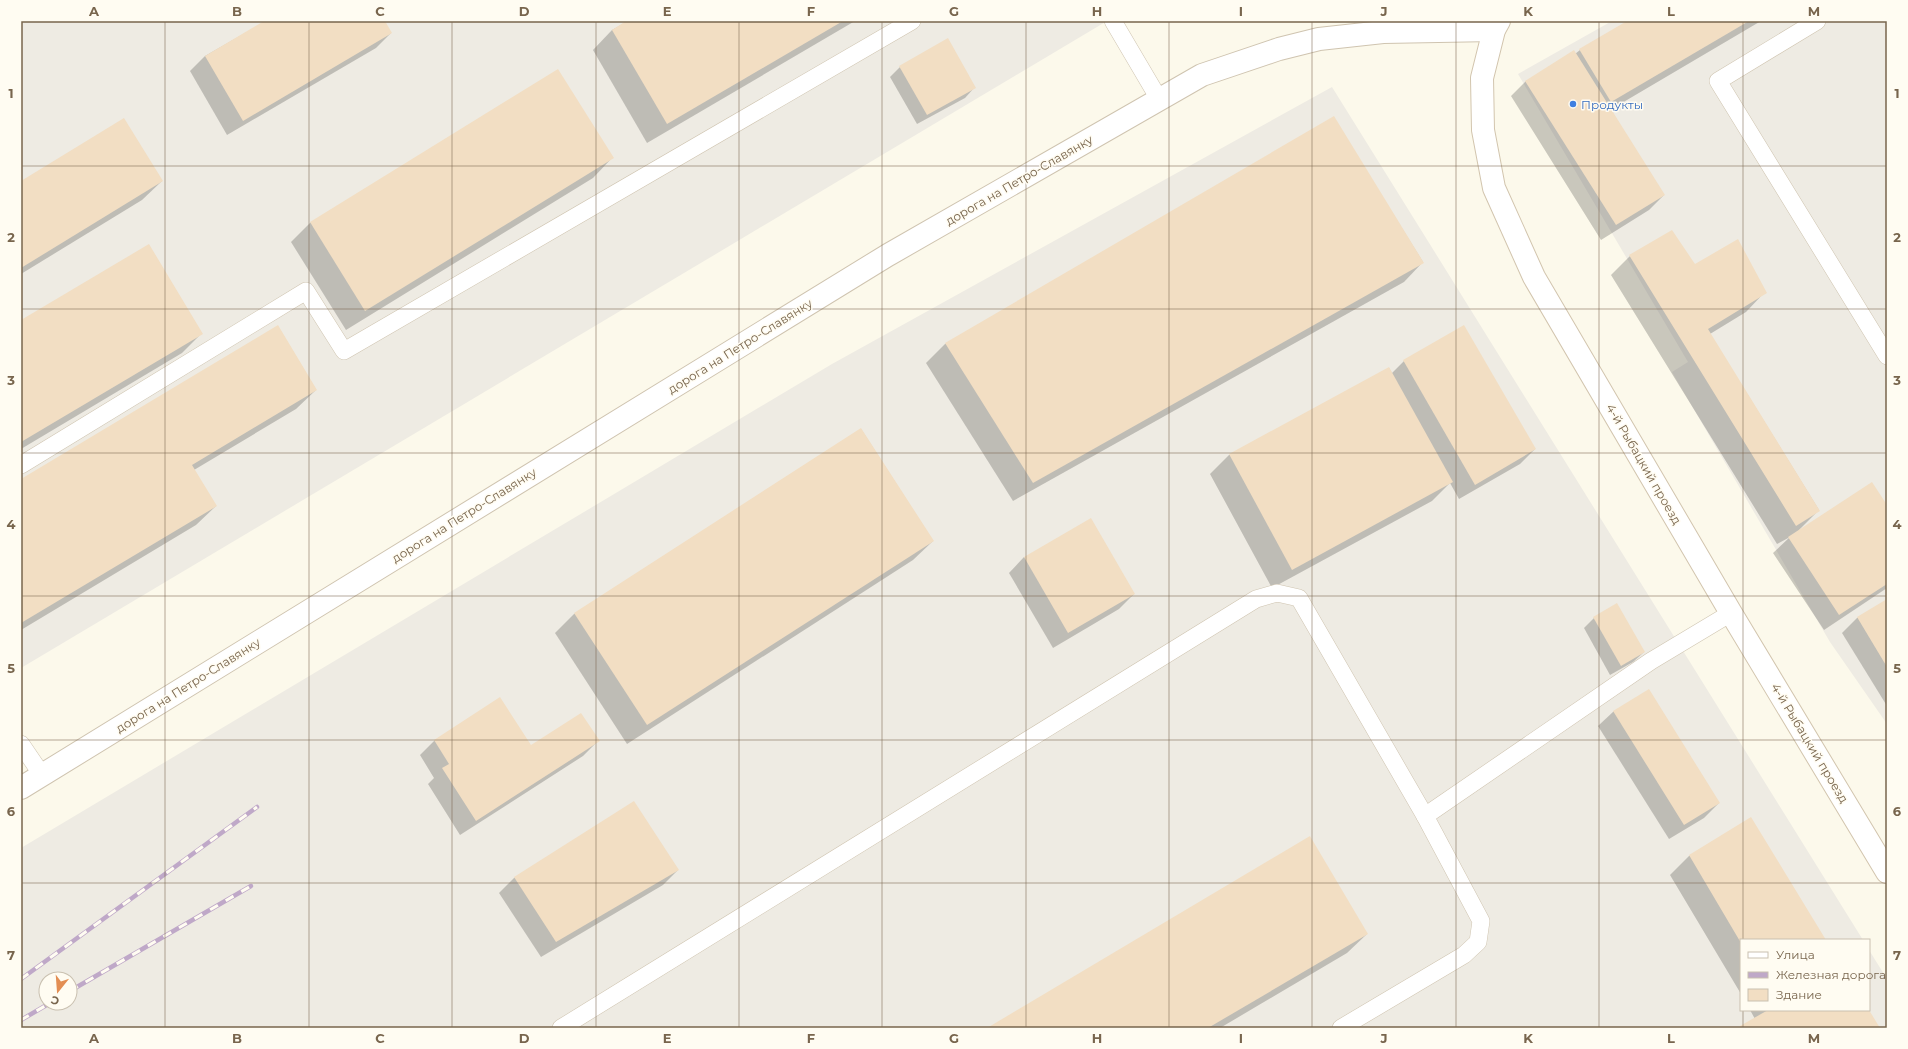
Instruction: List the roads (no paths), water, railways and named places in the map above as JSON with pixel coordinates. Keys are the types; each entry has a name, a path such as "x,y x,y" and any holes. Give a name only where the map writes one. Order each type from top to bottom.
{"street":[{"name":"дорога на Петро-Славянку","path":"21,788 888,255 1202,75 1279,49 1319,39 1383,32 1497,26"},
{"name":"4-й Рыбацкий проезд","path":"1497,26 1482,78 1483,130 1494,188 1534,277 1887,872"}],"lane":[{"path":"21,465 306,292 344,351 912,21"},
{"path":"1113,21 1159,99"},
{"path":"1817,21 1718,81 1887,356"},
{"path":"562,1028 1256,599 1277,593 1298,598 1425,816 1481,921 1478,942 1464,955 1340,1028"},
{"path":"1425,816 1651,661 1732,613"},
{"path":"21,744 42,775"}],"railway":[{"path":"21,979 257,807"},
{"path":"78,986 251,886"},
{"path":"21,1020 38,1010"}],"place":[{"name":"Продукты","path":"1573,104"}]}
